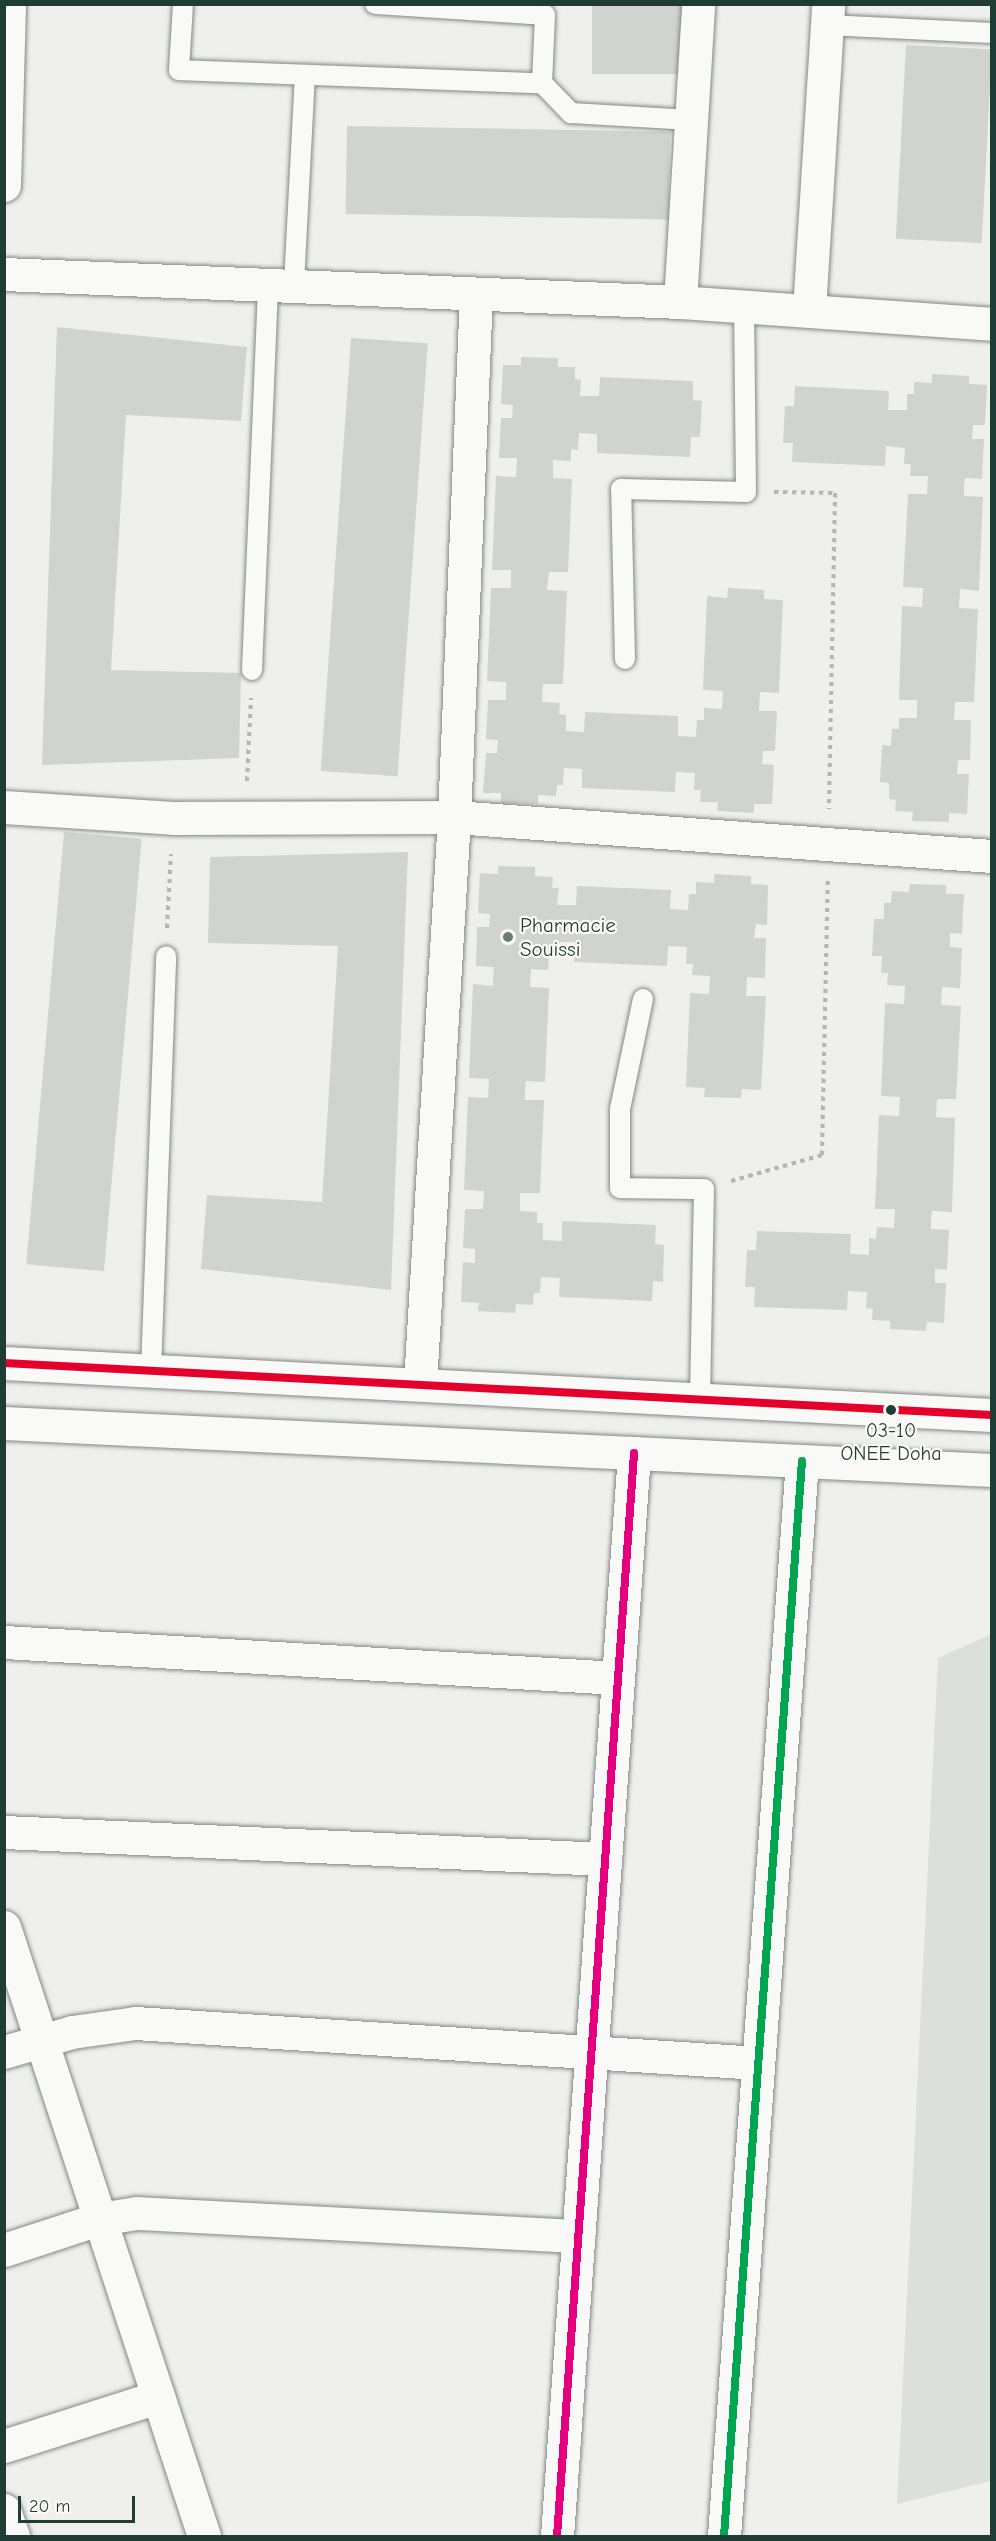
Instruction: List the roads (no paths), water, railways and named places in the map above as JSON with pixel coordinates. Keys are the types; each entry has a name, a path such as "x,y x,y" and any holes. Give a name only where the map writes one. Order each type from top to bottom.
{"street":[{"path":"4,185 9,4"},
{"path":"680,302 698,4"},
{"path":"809,310 827,15"},
{"path":"4,274 680,302 992,324"},
{"path":"420,1383 454,817 476,294"},
{"path":"4,807 173,818 454,817 992,856"},
{"path":"4,1363 420,1383 992,1415"},
{"path":"4,1423 992,1470"},
{"path":"556,2536 634,1453"},
{"path":"724,2536 802,1461"},
{"path":"4,1642 618,1678"},
{"path":"4,1832 605,1859"},
{"path":"4,1927 204,2536"},
{"path":"4,2052 41,2040 135,2023 758,2062"},
{"path":"4,2250 99,2219 157,2214 578,2236"},
{"path":"4,2446 158,2397"},
{"path":"4,2511 13,2536"}],"lane":[{"path":"183,4 178,70 305,77 542,83 571,113 691,120"},
{"path":"375,4 545,15 542,83"},
{"path":"827,15 992,33"},
{"path":"252,669 281,284 305,77"},
{"path":"625,659 621,489 746,492 744,308"},
{"path":"151,1371 166,956"},
{"path":"643,999 620,1109 620,1188 704,1189 700,1399"}],"place":[{"name":"Pharmacie Souissi","path":"508,937"},
{"name":"03-10 ONEE Doha","path":"891,1410"}]}
